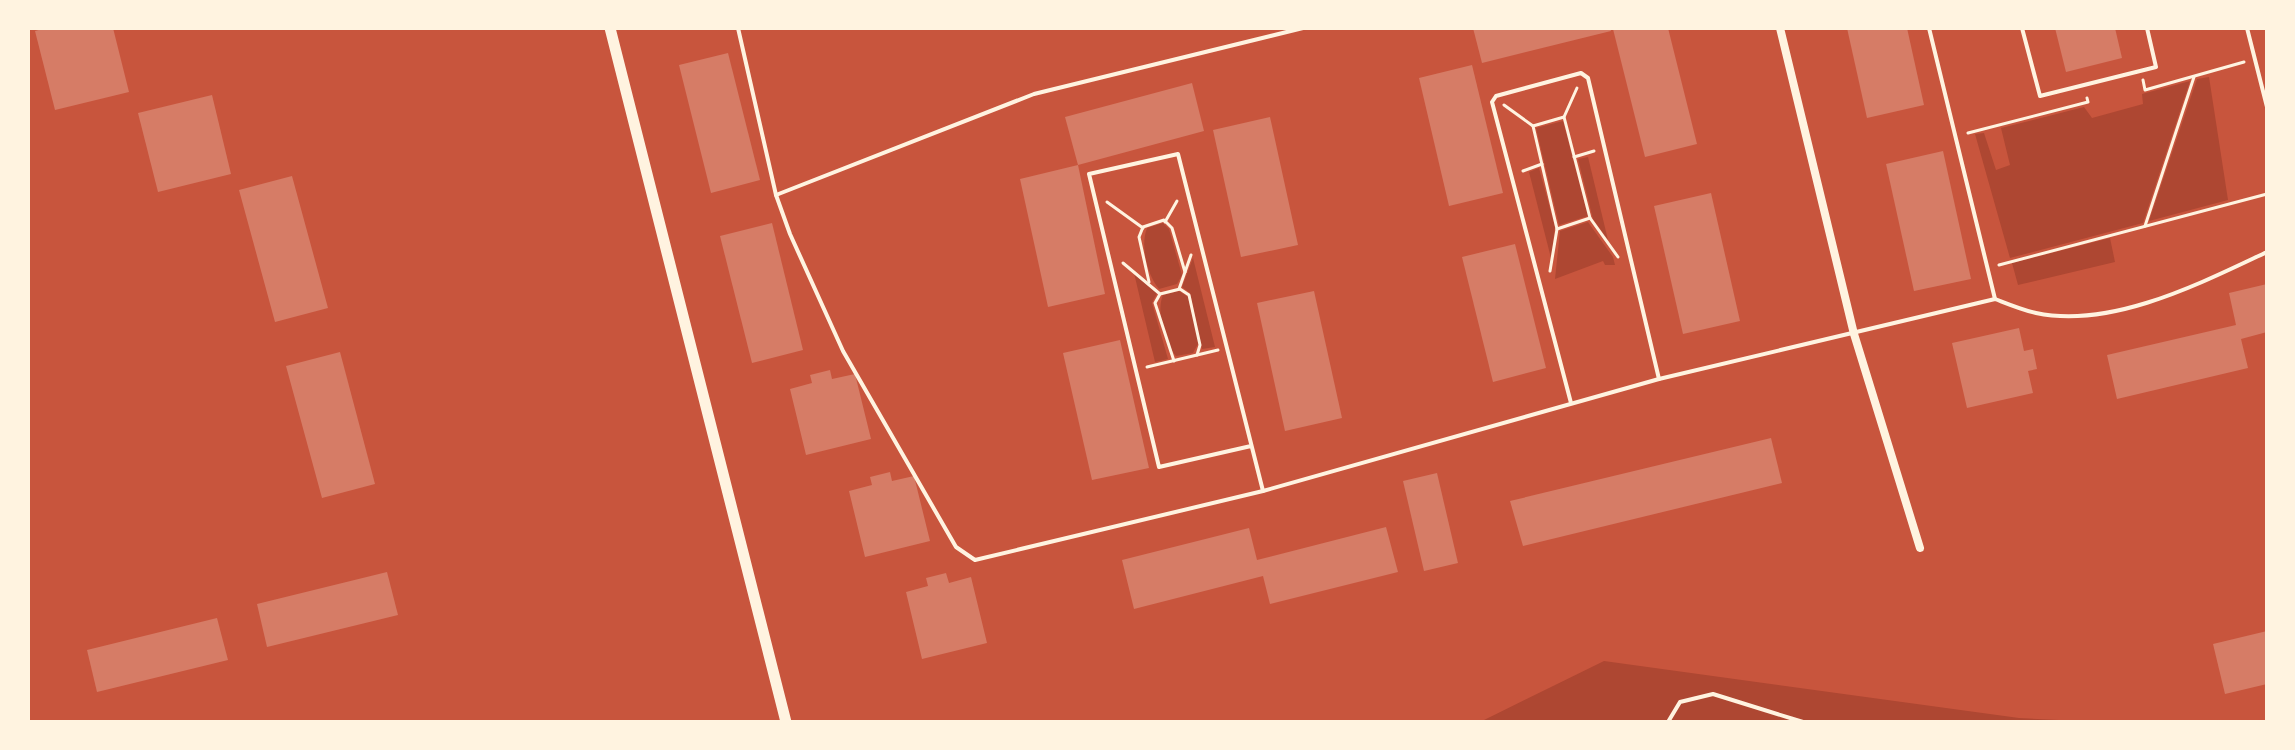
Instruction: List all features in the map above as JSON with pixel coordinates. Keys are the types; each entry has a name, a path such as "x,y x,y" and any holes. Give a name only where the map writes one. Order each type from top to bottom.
{"street":[{"path":"610,28 786,722"},
{"path":"1780,28 1854,334 1920,548"}],"lane":[{"path":"738,28 776,195 843,351 956,547 975,560 1263,491 1659,379 1995,299 2037,314 2087,314 2173,296 2267,252"},
{"path":"776,195 1034,94 1303,28"},
{"path":"1929,28 1995,299"},
{"path":"2022,28 2040,96 2156,67 2147,28"},
{"path":"2247,28 2267,107"},
{"path":"1571,403 1492,105 1494,97 1583,72 1588,78 1659,379"},
{"path":"1251,446 1159,467 1089,174 1178,154 1263,491"},
{"path":"1668,722 1680,702 1713,694 1803,722"}],"path":[{"path":"2142,76 2145,90 2255,59"},
{"path":"1583,72 1564,117 1574,157 1590,218 1635,277"},
{"path":"2145,226 2194,76"},
{"path":"1955,137 2088,102 2087,92"},
{"path":"1494,97 1533,126 1557,229 1554,265 1540,288"},
{"path":"1533,126 1564,117"},
{"path":"1574,157 1605,148"},
{"path":"1510,175 1542,164"},
{"path":"1093,191 1143,228"},
{"path":"1143,228 1165,222 1178,199 1187,192"},
{"path":"1987,269 2267,194"},
{"path":"1557,229 1590,218"},
{"path":"1165,222 1172,228 1185,272"},
{"path":"1143,228 1139,237 1149,282"},
{"path":"1179,289 1191,255 1201,245"},
{"path":"1109,257 1149,282 1160,294"},
{"path":"1174,361 1155,303 1160,294 1179,289 1189,295 1200,345 1197,355"},
{"path":"1136,370 1227,347"}],"shaded area":[{"path":"2209,77 2228,200 2149,221 2197,79"},
{"path":"2190,81 2143,223 2010,258 1975,134 1984,133 1996,170 2010,165 2001,128 2084,107 2092,118 2143,104 2142,94"},
{"path":"1563,121 1588,216 1559,225 1536,128"},
{"path":"1588,157 1608,240 1593,219 1578,159"},
{"path":"1539,168 1555,227 1551,258 1529,172"},
{"path":"1588,222 1613,257 1615,265 1605,265 1603,261 1555,279 1560,231"},
{"path":"1163,223 1169,229 1182,275 1177,284 1159,289 1148,268 1144,243 1147,228"},
{"path":"2110,238 2115,262 2018,285 2012,263"},
{"path":"1193,258 1215,347 1202,349 1190,293 1182,287"},
{"path":"1134,273 1157,293 1152,303 1168,359 1155,362"},
{"path":"1179,291 1188,297 1199,342 1193,353 1176,356 1165,335 1160,309 1163,295"},
{"path":"1604,661 2019,718 2102,722 1480,722"}],"building":[{"path":"46,28 113,28 129,92 55,110 35,31"},
{"path":"1473,28 1610,28 1611,31 1482,63"},
{"path":"1668,28 1697,144 1645,157 1613,29"},
{"path":"1847,28 1907,28 1924,105 1867,118"},
{"path":"2055,28 2115,28 2122,58 2066,72"},
{"path":"728,53 760,180 711,193 679,65"},
{"path":"1472,65 1503,193 1449,206 1419,78"},
{"path":"1192,83 1204,131 1078,165 1065,117"},
{"path":"212,95 231,174 158,192 138,113"},
{"path":"1270,117 1298,245 1241,257 1213,130"},
{"path":"1943,151 1971,279 1914,291 1886,164"},
{"path":"1078,165 1105,294 1048,307 1020,179"},
{"path":"292,176 328,308 275,322 239,190"},
{"path":"1711,193 1740,321 1683,334 1654,206"},
{"path":"772,223 803,350 752,363 720,236"},
{"path":"1515,244 1546,368 1493,382 1462,257"},
{"path":"2267,284 2267,332 2241,339 2248,368 2117,399 2107,355 2236,325 2229,293"},
{"path":"1314,291 1342,418 1285,431 1257,303"},
{"path":"2019,328 2024,351 2033,349 2037,369 2028,371 2033,393 1967,408 1952,343"},
{"path":"1120,340 1149,468 1092,480 1063,353"},
{"path":"340,352 375,484 322,498 286,366"},
{"path":"830,370 832,379 855,374 871,439 806,455 790,389 812,383 810,375"},
{"path":"1771,438 1782,483 1523,546 1510,501"},
{"path":"890,472 892,481 914,476 930,541 865,557 849,491 872,485 870,477"},
{"path":"1437,473 1458,563 1424,571 1403,481"},
{"path":"1386,527 1398,572 1270,604 1263,576 1134,609 1122,560 1249,528 1257,560"},
{"path":"387,572 398,615 267,647 257,604"},
{"path":"946,573 949,583 971,577 987,643 922,659 906,592 928,586 926,578"},
{"path":"217,618 228,660 97,692 87,650"},
{"path":"2267,631 2267,684 2225,694 2213,644"}]}
